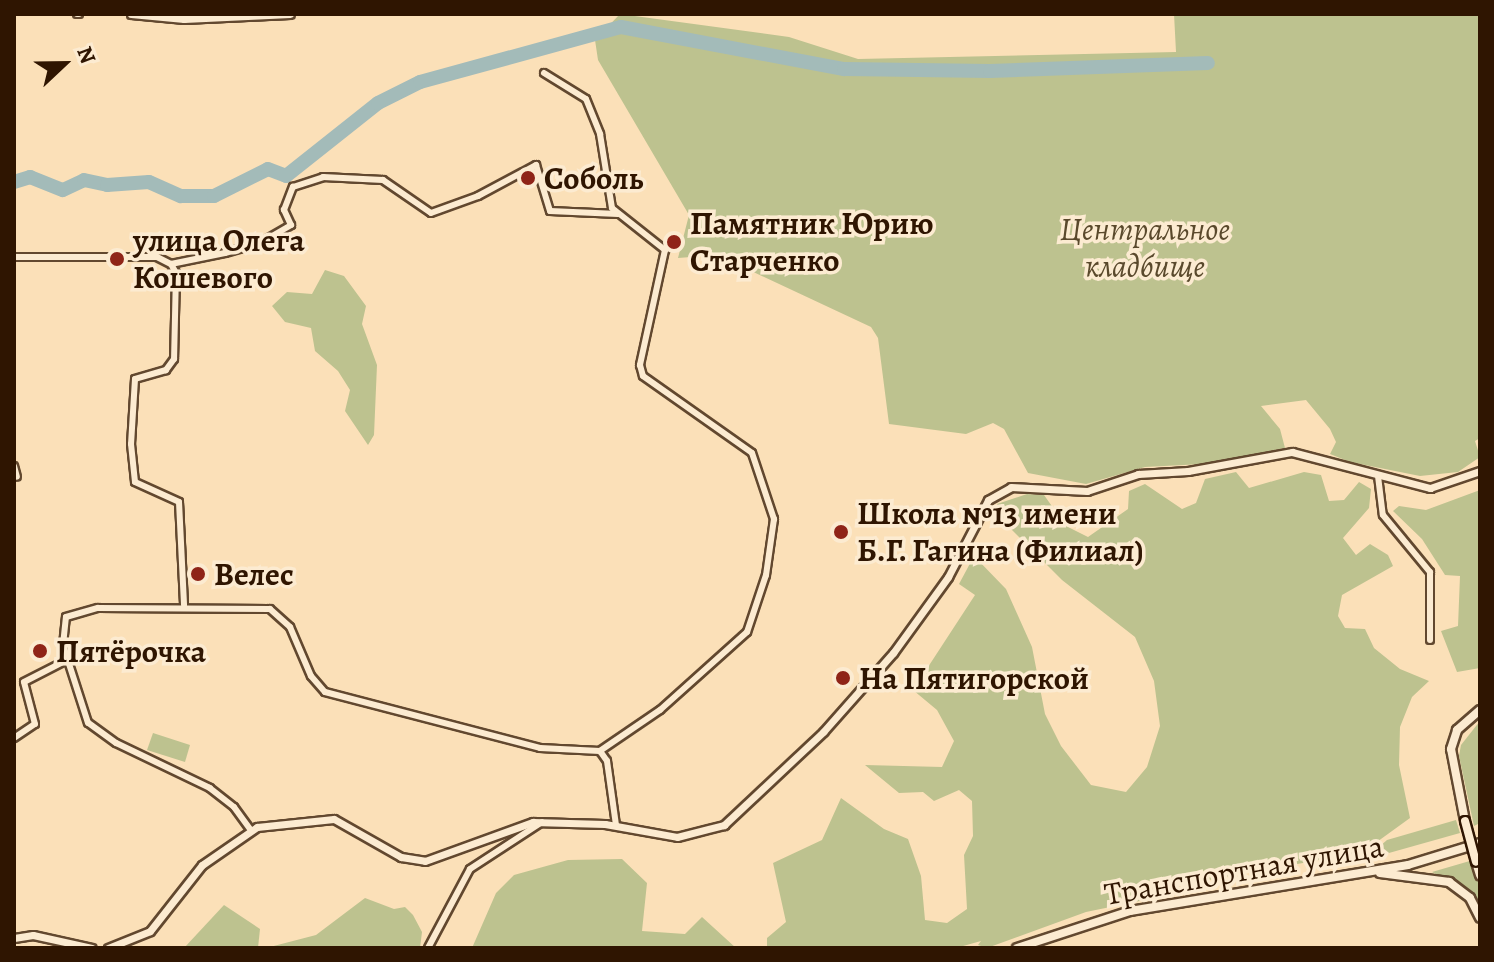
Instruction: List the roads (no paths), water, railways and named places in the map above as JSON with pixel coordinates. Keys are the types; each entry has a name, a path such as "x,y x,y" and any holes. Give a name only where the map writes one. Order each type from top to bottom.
{"main road":[{"path":"1480,712 1465,721 1453,738 1450,759 1480,875"},
{"name":"Транспортная улица","path":"1017,948 1130,911 1367,873 1480,843"},
{"path":"1367,873 1449,882 1470,898 1480,918"}],"street":[{"path":"131,14 173,19 290,14"},
{"path":"250,829 234,807 210,788 93,728 85,717 67,660 63,623 79,612 98,608 184,605 277,613 296,637 311,676 330,694 540,748 600,751 660,710 747,632 772,543 772,505 752,453 640,371 665,266 663,244 618,214 607,196 591,107 577,92 544,73"},
{"path":"14,257 157,257 171,264 270,238 291,225 284,210 290,192 309,179 383,180 431,213 471,199 536,165 550,211 618,214"},
{"path":"171,264 175,352 166,370 135,379 133,477 139,486 179,502 184,605"},
{"path":"108,948 150,931 202,865 250,829 334,819 401,857 425,861 544,821 616,825 677,837 724,825 743,812 771,777 823,732 893,653 948,577 988,500 1001,491 1022,486 1087,491 1138,474 1188,471 1292,452 1378,476 1438,488 1480,471"},
{"path":"14,466 17,477"},
{"path":"1378,476 1383,515 1430,572 1430,640"},
{"path":"14,738 35,724 24,682 67,660"},
{"path":"600,751 607,761 616,825"},
{"path":"428,948 470,869 544,821"},
{"path":"14,938 33,935 92,948"}],"waterway":[{"path":"14,182 30,177 63,190 84,180 107,185 149,182 181,196 214,196 268,169 286,176 378,103 420,82 621,27 844,69 990,71 1208,63"}],"place":[{"name":"Соболь","path":"528,178"},
{"name":"Памятник Юрию Старченко","path":"674,242"},
{"name":"улица Олега Кошевого","path":"117,259"},
{"name":"Школа №13 имени Б.Г. Гагина (Филиал)","path":"841,532"},
{"name":"Велес","path":"198,574"},
{"name":"Пятёрочка","path":"40,651"},
{"name":"На Пятигорской","path":"843,678"}],"park label":[{"name":"Центральное кладбище","path":"1145,248"}]}
